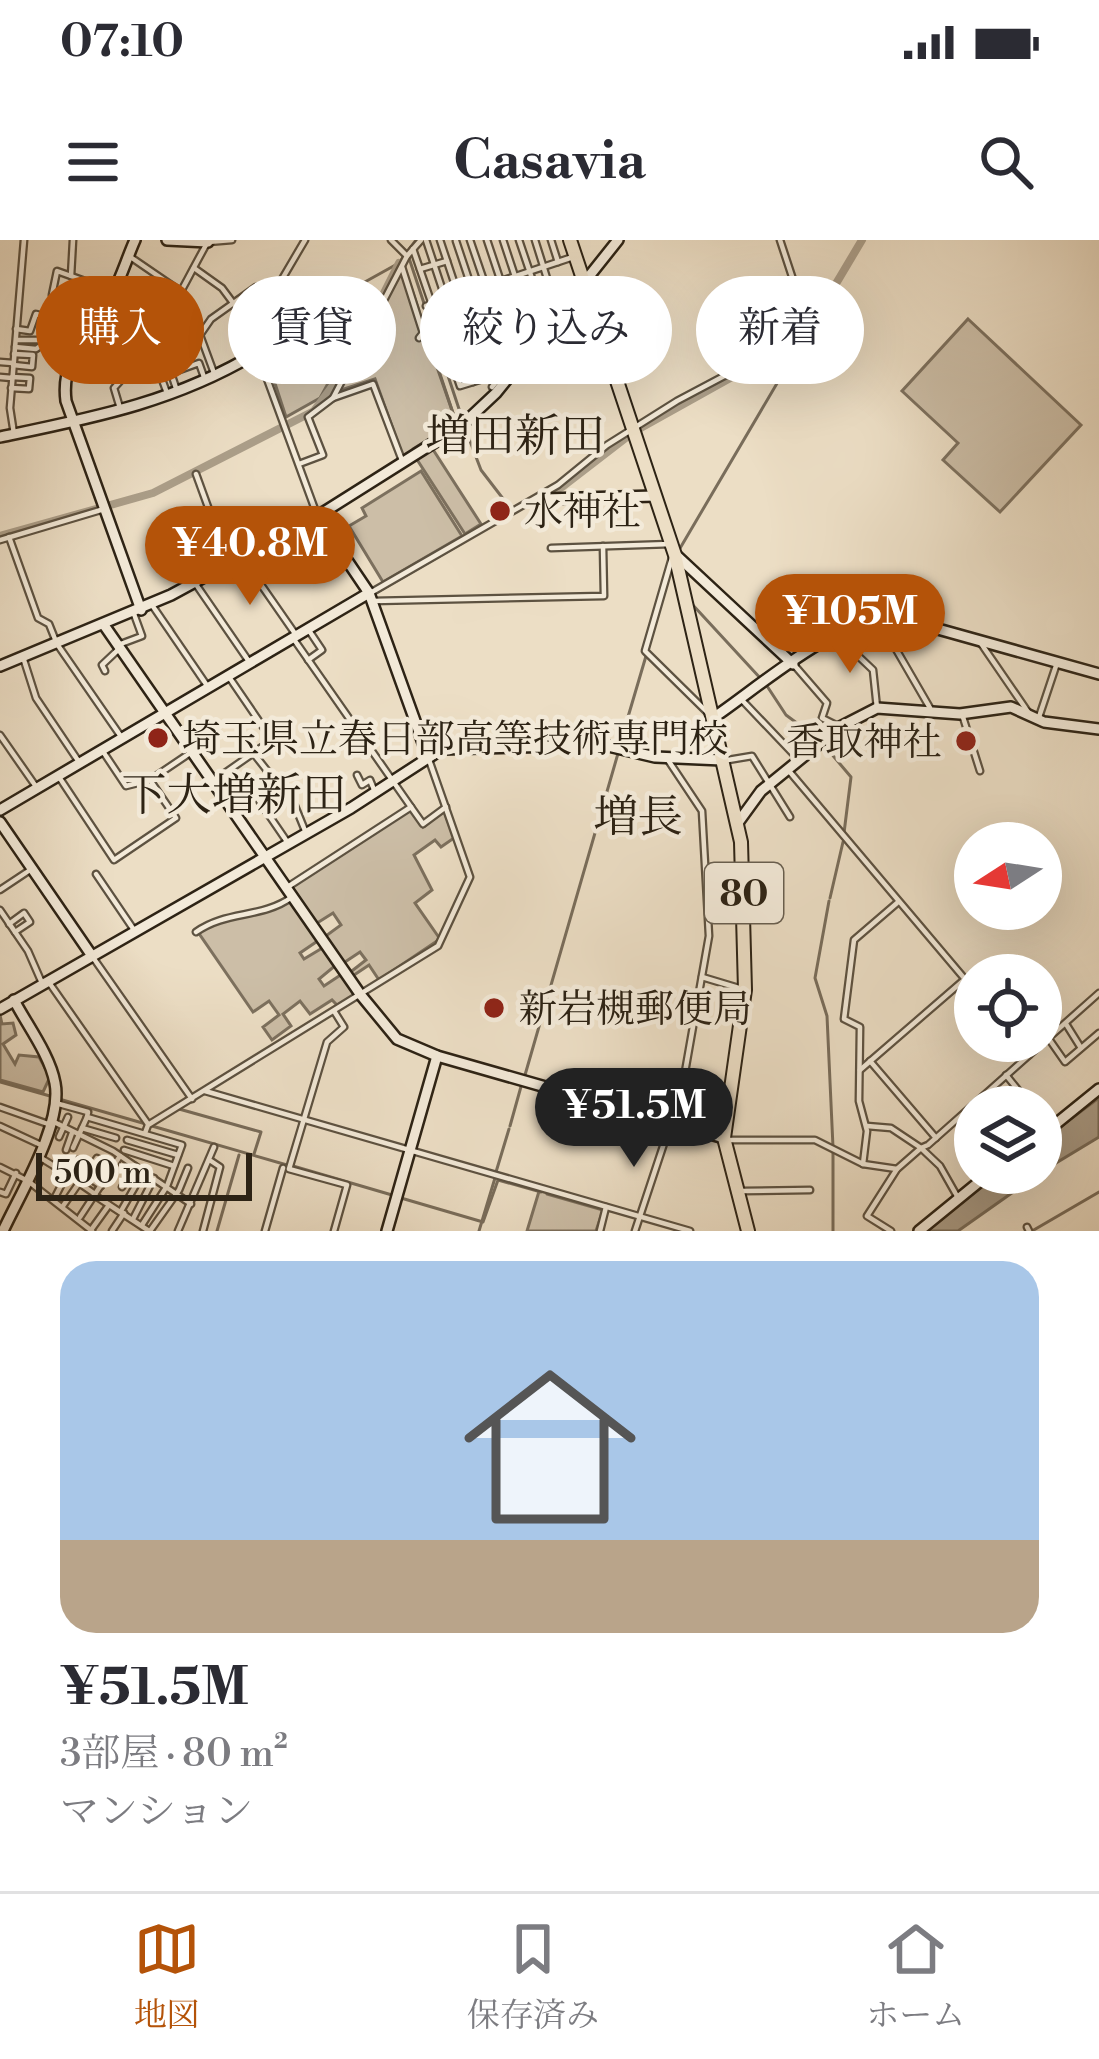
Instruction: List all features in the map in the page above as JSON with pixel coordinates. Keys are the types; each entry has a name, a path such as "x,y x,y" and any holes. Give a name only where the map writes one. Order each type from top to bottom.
{"main road":[{"name":"80","path":"570,240 582,276"},
{"name":"80","path":"618,384 675,553 742,851 745,989 724,1139 748,1231"}],"street":[{"path":"14,434 11,388 24,240"},
{"path":"55,276 56,272 71,276 73,240"},
{"path":"120,276 135,240"},
{"path":"166,240 232,240"},
{"path":"284,276 305,240"},
{"path":"392,240 404,262 423,333 419,338"},
{"path":"333,398 404,262 423,240 438,276"},
{"path":"470,240 483,276"},
{"path":"487,240 498,276"},
{"path":"503,240 515,276 576,256"},
{"path":"519,240 531,276"},
{"path":"535,240 547,276"},
{"path":"551,240 558,262"},
{"path":"589,276 618,240"},
{"path":"0,810 250,662 371,597 558,485 633,428 801,331 807,322 780,240"},
{"path":"190,276 208,241"},
{"path":"452,276 441,243 458,241 468,276"},
{"path":"413,250 422,276"},
{"path":"128,256 158,276"},
{"path":"420,269 447,261"},
{"path":"194,268 228,297"},
{"path":"204,329 228,309"},
{"path":"16,329 30,331 36,314"},
{"path":"0,362 32,367 33,355 15,347"},
{"path":"204,351 211,380"},
{"path":"173,395 171,373 199,363 211,380"},
{"path":"0,437 122,412 211,380 228,369"},
{"path":"0,377 30,378 29,389 11,388"},
{"path":"64,384 73,422 142,609 208,687"},
{"path":"118,384 114,388 122,412"},
{"path":"168,384 173,395"},
{"path":"146,1133 148,1125 438,946 466,888 469,871 371,597 316,513 270,384"},
{"path":"0,666 142,609 241,556 403,463 481,409 501,384"},
{"path":"299,464 323,455 308,417 333,398 373,385 403,463"},
{"path":"196,474 228,560"},
{"path":"544,500 655,496"},
{"path":"0,540 104,509"},
{"path":"9,537 38,618 50,624 57,644 122,739"},
{"path":"371,597 604,596 603,546"},
{"path":"551,548 603,546 675,553 793,664 826,703 822,718 839,727"},
{"path":"675,553 647,652 712,718 836,635 878,617 902,619 1099,674"},
{"path":"241,556 423,824 446,807"},
{"path":"194,582 250,662"},
{"path":"864,594 933,713"},
{"path":"902,619 924,597"},
{"path":"105,670 102,665 119,646 142,635 142,609"},
{"path":"104,625 360,994 398,1039 437,1056 724,1139 815,1140 863,1164 897,1169"},
{"path":"308,629 322,650 308,660"},
{"path":"836,635 873,670 877,708"},
{"path":"979,640 1034,718"},
{"path":"23,657 35,698 80,763"},
{"path":"1034,718 1057,663"},
{"path":"212,782 272,740 229,678"},
{"path":"741,699 799,760"},
{"path":"737,824 769,784 839,727 877,708 962,714 1011,707 1034,718 1099,729"},
{"path":"962,714 980,771"},
{"path":"0,735 37,788"},
{"path":"0,1009 442,749 604,745 667,757 722,760 749,754 790,817"},
{"path":"102,750 126,786 150,780 192,752"},
{"path":"254,754 295,806 306,832"},
{"path":"635,1231 671,1123 710,925 702,811 667,757"},
{"path":"788,769 954,969"},
{"path":"357,775 362,785 370,780 375,792"},
{"path":"58,776 114,860 176,818 150,780"},
{"path":"270,776 251,789 288,843"},
{"path":"196,932 218,916 271,911 289,892 411,807"},
{"path":"0,822 192,1099"},
{"path":"0,890 32,868"},
{"path":"96,874 134,930"},
{"path":"863,1164 867,1126 860,1112 860,1027 844,1019 853,945 897,903"},
{"path":"0,910 45,983 148,1125"},
{"path":"9,924 25,913 30,922 15,932"},
{"path":"702,977 745,989"},
{"path":"860,1070 954,989"},
{"path":"1062,1027 1099,993"},
{"path":"3,1231 4,1217 28,1180 56,1114 54,1077 14,1000"},
{"path":"334,1010 344,1027 327,1042 289,1169 347,1185 334,1231"},
{"path":"1066,1024 1081,1048"},
{"path":"1062,1058 1065,1062 1099,1033"},
{"path":"1090,1040 1099,1051"},
{"path":"387,1231 437,1056"},
{"path":"870,1061 936,1138"},
{"path":"891,1231 867,1216 897,1169 1022,1062"},
{"path":"1006,1075 1015,1086"},
{"path":"1062,1119 1099,1089"},
{"path":"205,1090 690,1231"},
{"path":"0,1107 56,1114 88,1112 70,1149"},
{"path":"56,1114 64,1126 116,1138"},
{"path":"56,1114 64,1126"},
{"path":"87,1117 182,1145 167,1186 142,1226"},
{"path":"0,1126 68,1174"},
{"path":"59,1137 64,1126"},
{"path":"112,1151 119,1126"},
{"path":"867,1126 891,1128 921,1148 940,1166 957,1196"},
{"path":"80,1217 122,1154 130,1129"},
{"path":"78,1131 112,1151 174,1166"},
{"path":"85,1150 89,1138"},
{"path":"127,1141 178,1155"},
{"path":"178,1231 214,1147"},
{"path":"122,1154 206,1218"},
{"path":"121,1174 98,1158 91,1167 119,1185 135,1166"},
{"path":"54,1199 78,1160"},
{"path":"202,1231 220,1167 209,1160"},
{"path":"133,1219 163,1162"},
{"path":"0,1167 28,1180 80,1217 90,1230 116,1195"},
{"path":"63,1206 79,1183 150,1231 188,1168"},
{"path":"265,1231 283,1168"},
{"path":"112,1231 144,1171"},
{"path":"0,1188 5,1194 16,1173"},
{"path":"89,1178 100,1186"},
{"path":"736,1191 810,1190"},
{"path":"71,1194 87,1206"},
{"path":"919,1231 960,1194"},
{"path":"599,1231 606,1207"}],"shaded area":[{"path":"403,269 420,318 420,384 443,384 456,422 403,457 377,384 396,384 396,282"},
{"path":"968,319 1081,425 1000,512 943,460 958,443 902,391"},
{"path":"275,384 328,384 320,398 286,417"},
{"path":"432,448 481,524 465,534 416,458"},
{"path":"421,471 462,536 383,582 349,526 366,516 362,508"},
{"path":"410,809 423,827 444,811 454,838 441,847 435,840 414,855 432,890 415,903 440,939 379,980 369,965 351,977 348,974 366,960 360,952 342,964 323,938 341,925 333,913 314,925 290,888"},
{"path":"291,899 319,940 300,953 304,959 324,947 336,965 319,979 324,986 342,974 356,994 338,1006 332,1000 310,1014 300,1001 283,1014 291,1026 272,1040 263,1027 279,1015 269,1001 253,1012 198,932"},
{"path":"0,1015 2,1024 13,1023 16,1035 3,1044 15,1064 19,1055 39,1057 50,1077 43,1092 0,1080"},
{"path":"1099,1098 1099,1137 1062,1159 1062,1125"},
{"path":"540,1188 606,1207 600,1231 527,1231"},
{"path":"973,1194 1010,1194 958,1231 927,1231"}],"waterway":[{"path":"394,240 407,252 462,418"},
{"path":"376,276 399,263 416,240"},
{"path":"637,430 795,342 809,329 862,240"},
{"path":"392,276 399,263"},
{"path":"410,284 456,422 413,449"},
{"path":"0,536 153,493 314,411 334,384"},
{"path":"679,550 777,384"},
{"path":"465,428 481,470 511,509"},
{"path":"541,496 562,487 632,433"},
{"path":"374,594 464,542"},
{"path":"228,559 246,549"},
{"path":"691,603 762,680"},
{"path":"620,744 646,656"},
{"path":"767,686 786,715 817,738"},
{"path":"824,745 851,777 844,833"},
{"path":"525,1075 619,750"},
{"path":"830,898 843,842"},
{"path":"829,901 815,978 827,1016 833,1147"},
{"path":"0,1082 50,1096"},
{"path":"510,1126 522,1083"},
{"path":"59,1099 146,1124"},
{"path":"179,1109 261,1132 254,1154"},
{"path":"152,1126 287,1165"},
{"path":"496,1172 509,1129"},
{"path":"833,1153 833,1231"},
{"path":"217,1231 239,1155"},
{"path":"293,1166 392,1195"},
{"path":"479,1231 495,1178"},
{"path":"401,1198 483,1222 498,1180 541,1192"},
{"path":"1032,1231 1099,1192"},
{"path":"547,1194 603,1210 596,1231"}],"place":[{"name":"水神社","path":"500,511"},
{"name":"埼玉県立春日部高等技術専門校","path":"158,738"},
{"name":"香取神社","path":"966,741"},
{"name":"新岩槻郵便局","path":"494,1008"}],"district":[{"name":"増田新田","path":"515,435"},
{"name":"下大増新田","path":"234,794"},
{"name":"増長","path":"638,816"}]}
